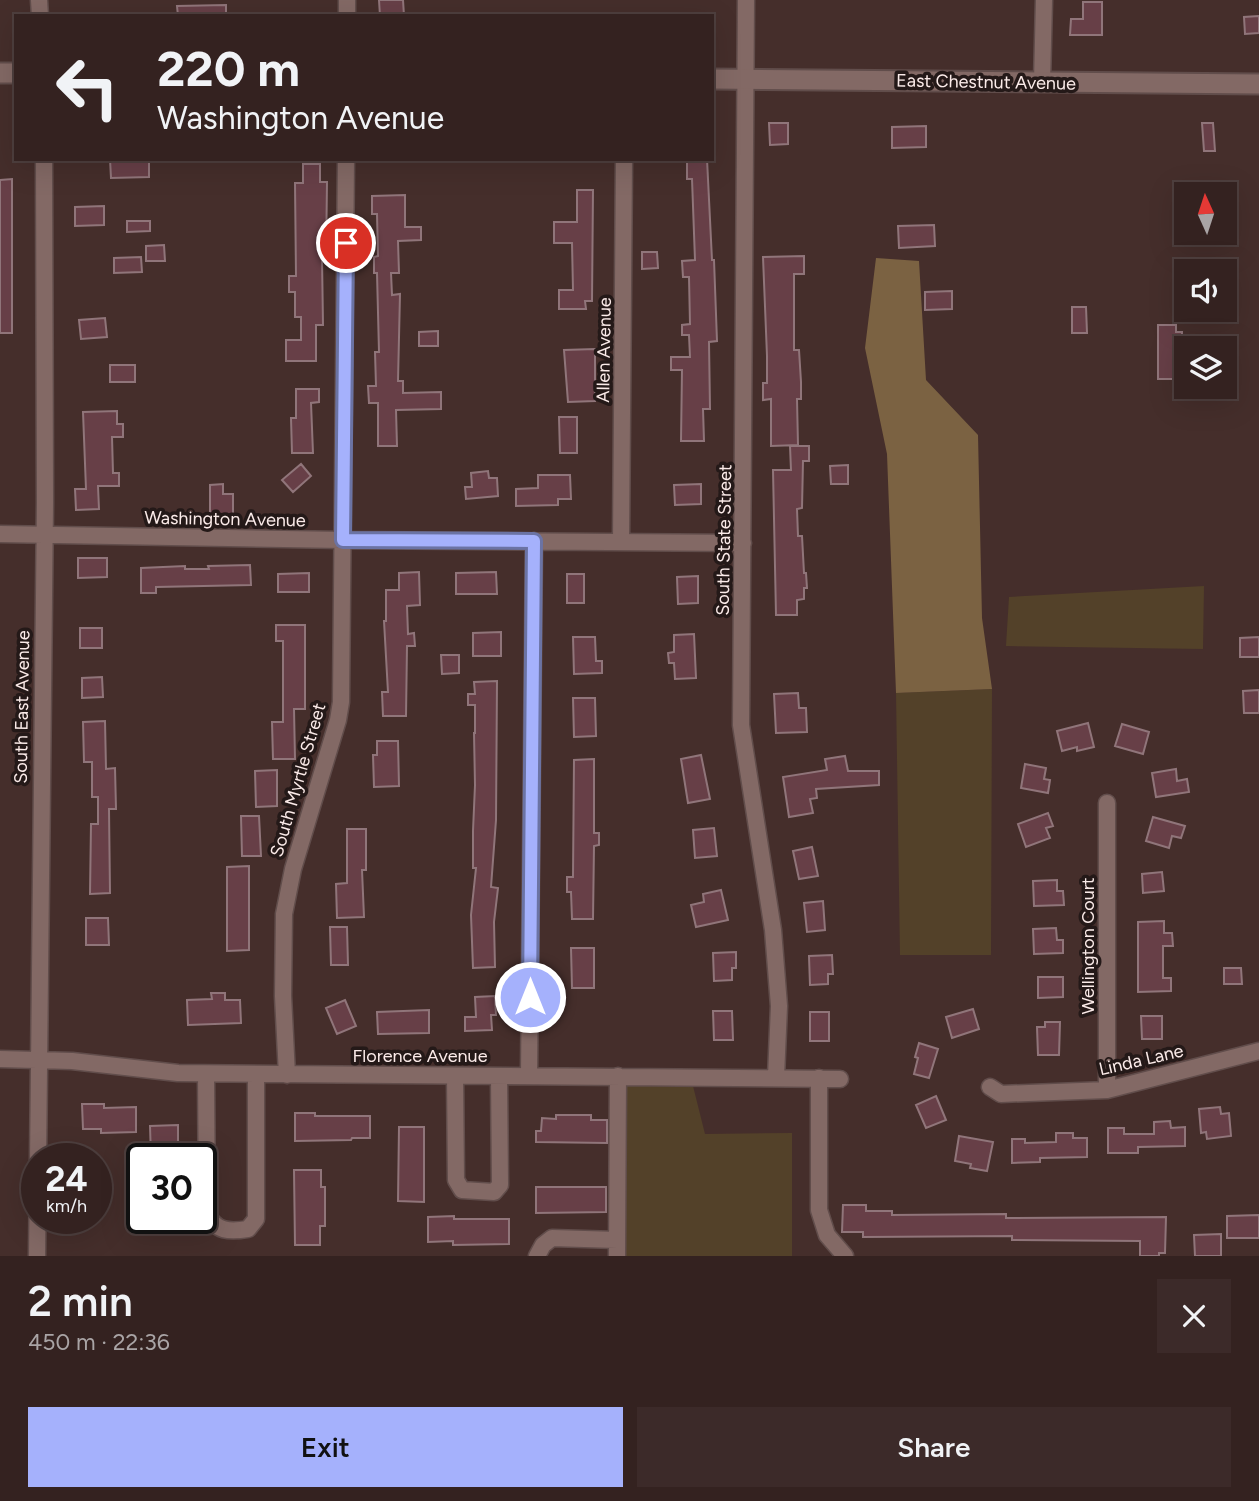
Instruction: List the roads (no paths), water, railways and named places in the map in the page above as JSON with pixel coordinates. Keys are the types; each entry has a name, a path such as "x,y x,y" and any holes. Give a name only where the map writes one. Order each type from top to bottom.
{"street":[{"name":"South State Street","path":"746,0 741,725 773,930 779,1006 776,1077"},
{"path":"1042,82 1044,0"},
{"name":"East Chestnut Avenue","path":"714,79 1259,84"},
{"name":"South East Avenue","path":"37,1256 44,535 44,161"},
{"name":"South Myrtle Street","path":"287,1075 283,996 284,914 293,869 341,702 346,161"},
{"name":"Allen Avenue","path":"621,542 624,161"},
{"name":"Washington Avenue","path":"0,534 743,543"},
{"path":"529,1076 534,541"},
{"name":"Wellington Court","path":"1107,803 1107,1090"},
{"name":"Linda Lane","path":"990,1087 1001,1094 1107,1090 1259,1052"},
{"name":"Florence Avenue","path":"0,1059 72,1061 158,1072 206,1074 840,1079"},
{"path":"206,1074 207,1213 218,1228 233,1231 248,1229 256,1219 256,1074"},
{"path":"455,1076 456,1180 461,1189 494,1192 500,1185 499,1076"},
{"path":"537,1256 543,1245 552,1238 617,1248 618,1076"},
{"path":"819,1078 819,1210 827,1236 845,1256"}]}
